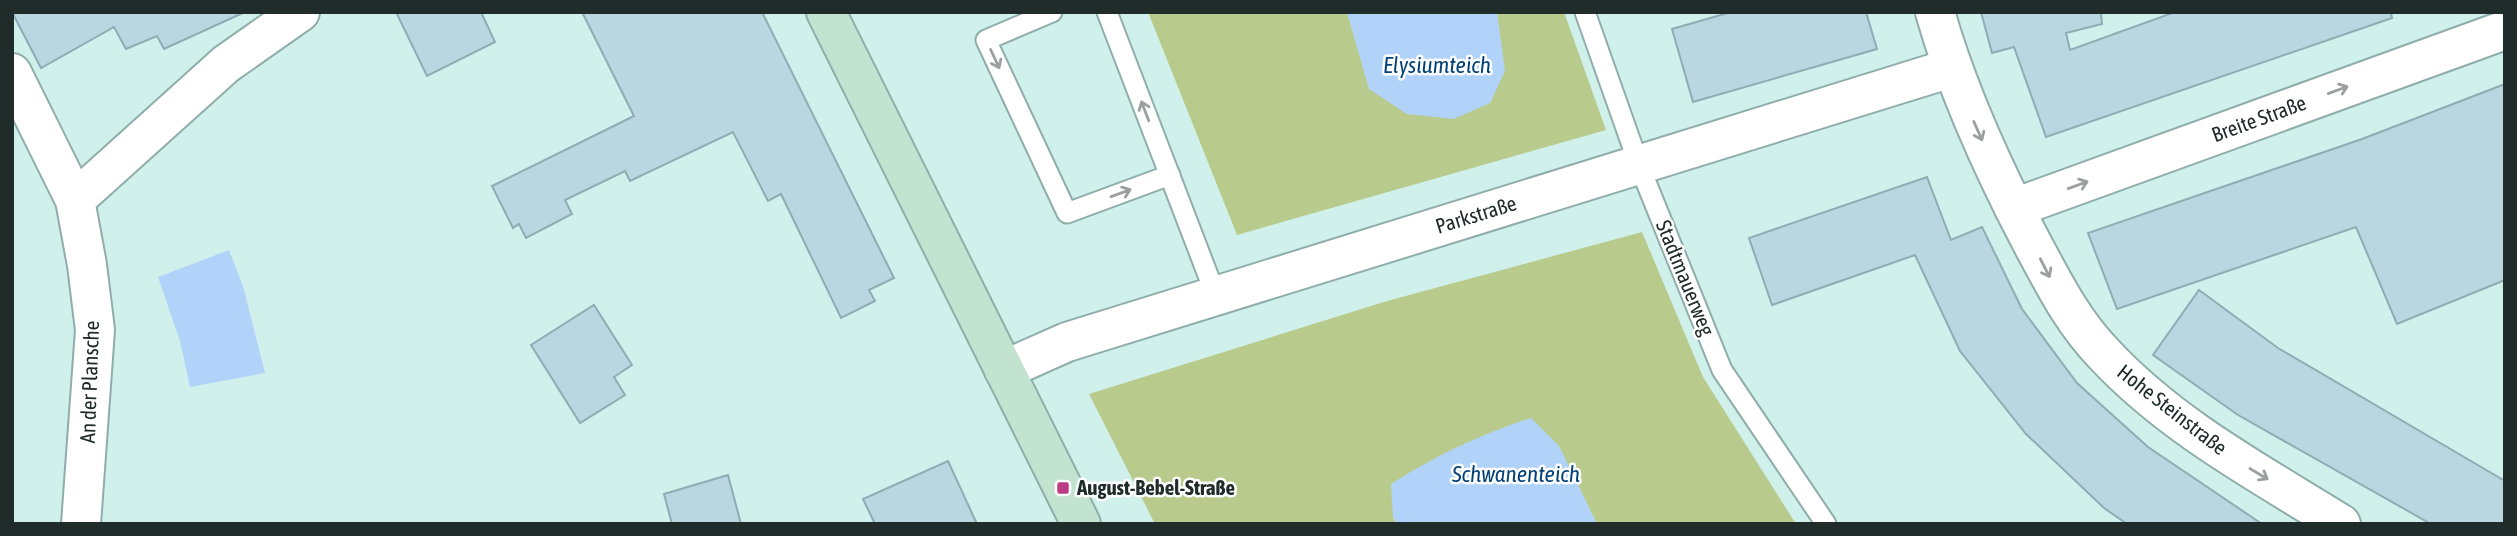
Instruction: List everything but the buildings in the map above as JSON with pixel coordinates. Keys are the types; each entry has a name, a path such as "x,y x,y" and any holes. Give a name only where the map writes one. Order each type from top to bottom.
{"main road":[{"path":"826,12 1081,524"}],"street":[{"path":"75,200 226,64 300,12"},
{"name":"Hohe Steinstraße","path":"1935,12 1951,68 2014,208 2065,306 2103,354 2147,396 2221,450 2341,524"},
{"name":"Breite Straße","path":"2014,208 2505,30"},
{"name":"Parkstraße","path":"1004,370 1067,342 1951,68"},
{"name":"An der Plansche","path":"12,73 75,200 95,331 81,524"}],"lane":[{"path":"1052,12 986,40 1068,213 1170,175"},
{"path":"1107,12 1216,296"},
{"name":"Stadtmauerweg","path":"1585,12 1639,164 1722,370 1826,524"}],"green space":[{"path":"1148,12 1347,12 1370,89 1490,103 1504,71 1497,12 1564,12 1606,130 1237,235"},
{"path":"1642,232 1703,377 1796,524 1597,524 1559,447 1393,517 1396,524 1155,524 1089,394 1387,301"}],"water":[{"name":"Elysiumteich","path":"1347,12 1497,12 1505,71 1490,103 1454,119 1407,114 1369,89"},
{"path":"229,250 243,286 265,373 190,387 180,341 158,277"},
{"name":"Schwanenteich","path":"1531,418 1559,446 1597,524 1396,524 1393,517 1391,484 1459,446"}],"place":[{"name":"August-Bebel-Straße","path":"1063,488"}]}
